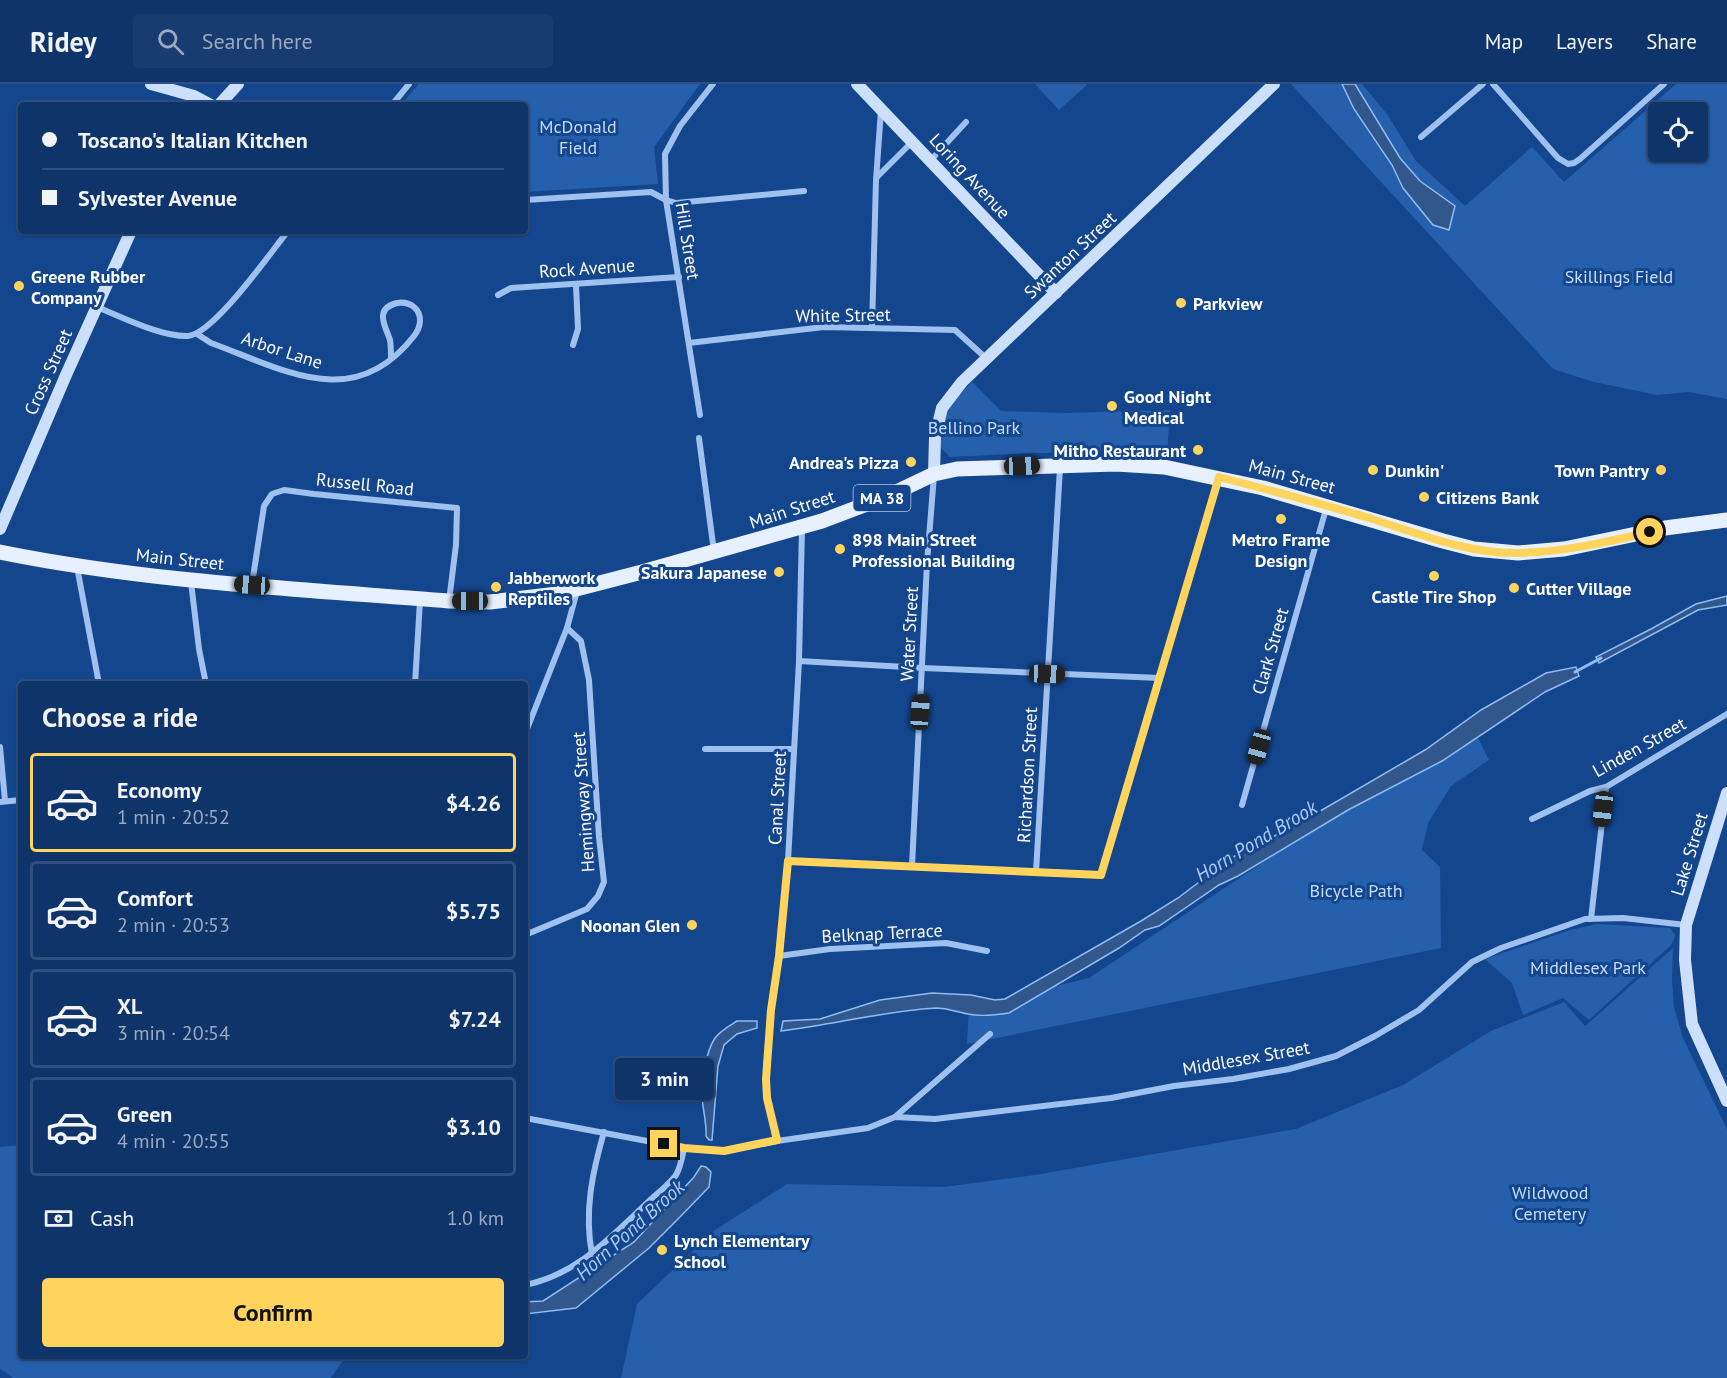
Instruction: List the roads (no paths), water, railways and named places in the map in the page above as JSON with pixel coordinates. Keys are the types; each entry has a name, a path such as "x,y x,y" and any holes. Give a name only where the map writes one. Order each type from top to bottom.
{"main road":[{"name":"Main Street","path":"0,552 77,567 191,581 420,599 490,602 578,588 802,527 888,496 934,474 957,469 1060,465 1164,466 1219,477 1474,549 1518,553 1564,549 1665,528 1727,520"}],"street":[{"path":"151,84 195,96 206,102"},
{"path":"222,102 238,84"},
{"path":"394,102 409,84"},
{"name":"Hill Street","path":"700,415 666,200 665,154 680,126 713,84"},
{"name":"Loring Avenue","path":"857,84 1056,293"},
{"name":"Swanton Street","path":"934,474 935,437 942,408 962,382 1274,84"},
{"path":"1421,137 1483,84"},
{"path":"1493,84 1558,158 1568,164 1580,159 1664,84"},
{"path":"872,328 876,177 881,107"},
{"path":"931,160 966,123"},
{"path":"876,177 913,141"},
{"path":"528,200 651,192 676,203 804,191"},
{"name":"Cross Street","path":"0,529 130,234"},
{"path":"96,307 168,333 190,336 197,334 214,321 286,234"},
{"name":"Rock Avenue","path":"498,295 511,288 679,277"},
{"path":"573,345 578,329 576,285"},
{"name":"Arbor Lane","path":"197,334 211,343 316,379 336,381 352,379 375,369 391,358 405,347 419,328 420,316 417,310 407,303 396,303 390,306 383,316 384,329 390,341 391,358"},
{"name":"White Street","path":"689,343 824,327 955,330 987,359"},
{"path":"699,438 714,552"},
{"name":"Richardson Street","path":"1036,872 1060,465"},
{"name":"Water Street","path":"912,866 927,563 934,474"},
{"path":"788,861 1101,875 1219,477"},
{"name":"Russell Road","path":"252,585 264,506 272,494 285,490 457,508 456,545 449,601"},
{"name":"Clark Street","path":"1242,806 1327,506"},
{"name":"Canal Street","path":"777,1140 767,1098 766,1079 771,1010 779,956 788,861 799,661 802,527"},
{"path":"77,567 98,681"},
{"path":"191,581 205,681"},
{"path":"528,726 567,628 578,588"},
{"path":"415,681 420,599"},
{"name":"Hemingway Street","path":"528,934 587,909 598,896 604,882 599,837 590,680 581,641 567,628"},
{"path":"799,661 1160,678"},
{"name":"Linden Street","path":"1532,819 1590,791 1606,787 1727,714"},
{"path":"0,747 3,801 18,800"},
{"path":"705,749 794,749"},
{"path":"1591,919 1606,787"},
{"name":"Lake Street","path":"1727,793 1686,925 1685,960 1692,1024 1727,1101"},
{"name":"Middlesex Street","path":"528,1119 684,1148 724,1151 777,1140 868,1128 895,1117 935,1119 1111,1098 1288,1069 1336,1056 1375,1036 1419,1010 1472,962 1501,948 1585,919 1623,918 1686,925"},
{"name":"Belknap Terrace","path":"779,956 830,950 946,943 987,951"},
{"path":"895,1117 990,1034"},
{"path":"592,1254 588,1232 589,1206 592,1175 603,1132"},
{"path":"528,1284 559,1274 592,1254 670,1182 680,1166 684,1148"}],"waterway":[{"name":"Horn Pond Brook","path":"1575,672 1601,658"}],"place":[{"name":"Greene Rubber Company","path":"19,286"},
{"name":"Parkview","path":"1181,303"},
{"name":"Good Night Medical","path":"1112,406"},
{"name":"Mitho Restaurant","path":"1198,450"},
{"name":"Andrea's Pizza","path":"911,462"},
{"name":"Dunkin'","path":"1373,470"},
{"name":"Town Pantry","path":"1661,470"},
{"name":"Citizens Bank","path":"1424,497"},
{"name":"Metro Frame Design","path":"1281,519"},
{"name":"898 Main Street Professional Building","path":"840,549"},
{"name":"Sakura Japanese","path":"779,572"},
{"name":"Castle Tire Shop","path":"1434,576"},
{"name":"Jabberwork Reptiles","path":"496,587"},
{"name":"Cutter Village","path":"1514,588"},
{"name":"Noonan Glen","path":"692,925"},
{"name":"Lynch Elementary School","path":"662,1250"}],"park label":[{"name":"McDonald Field","path":"578,136"},
{"name":"Skillings Field","path":"1619,276"},
{"name":"Bellino Park","path":"974,427"},
{"name":"Bicycle Path","path":"1356,890"},
{"name":"Middlesex Park","path":"1588,967"},
{"name":"Wildwood Cemetery","path":"1550,1202"}]}
